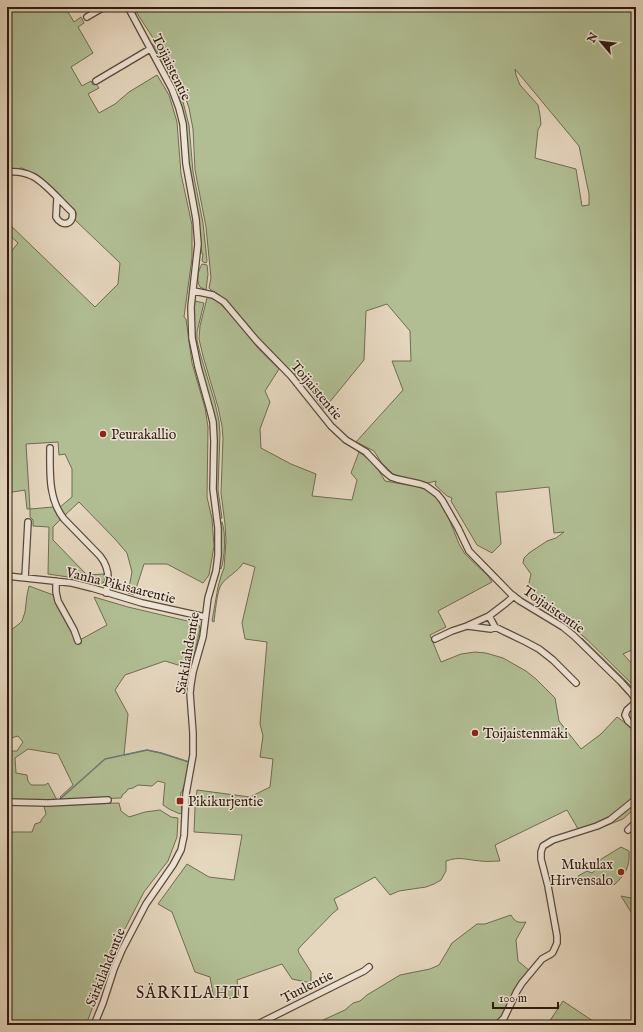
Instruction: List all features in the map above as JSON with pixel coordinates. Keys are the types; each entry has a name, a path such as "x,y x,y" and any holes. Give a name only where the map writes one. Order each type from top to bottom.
{"street":[{"path":"88,16 104,7"},
{"name":"Toijaistentie","path":"128,7 172,89 181,115 188,179 198,234 198,254 194,291 213,295 224,302 256,340 291,376 331,426 346,440 366,452 385,472 391,476 397,479 426,486 437,494 458,528 470,552 514,596 524,604 563,627 574,636 628,689 636,701"},
{"path":"96,81 150,49"},
{"path":"7,172 21,172 32,176 42,182 57,198"},
{"name":"Särkilahdentie","path":"94,1025 122,950 146,904 173,865 181,850 184,836 186,794 193,755 190,693 191,684 203,637 209,595 217,564 218,536 213,488 213,422 198,367 192,338 191,307 194,291"},
{"path":"50,448 52,488 55,503 59,512 64,518 104,561 108,575 106,593"},
{"path":"25,578 28,522"},
{"name":"Vanha Pikisaarentie","path":"7,576 82,585 142,603 205,617"},
{"path":"56,581 58,601 74,630 78,641"},
{"path":"435,639 489,616 514,596"},
{"path":"489,616 495,627 539,649 553,660 576,683"},
{"path":"467,626 491,629 495,627"},
{"path":"636,701 630,706 625,715 628,721 636,728"},
{"path":"497,1025 504,1018 517,991 530,972 542,959 551,954 557,943 549,894 541,859 543,846 553,840 610,820 636,799"},
{"path":"7,802 48,803 108,800"},
{"path":"628,830 636,822"},
{"name":"Tuulentie","path":"256,1025 317,995 368,967"}],"green space":[{"path":"7,7 65,7 74,22 81,17 84,23 78,27 93,53 71,67 82,86 91,81 93,85 96,84 99,88 88,94 99,113 115,104 129,92 157,75 169,95 177,122 181,174 192,225 192,258 184,317 186,319 192,363 205,408 208,427 207,497 212,519 214,546 209,575 203,583 167,564 144,564 134,595 128,593 132,572 127,553 79,502 65,515 60,507 72,497 72,469 65,454 59,455 58,442 26,444 30,509 27,509 25,490 7,493 7,257 18,243 7,233 7,222 95,307 118,284 120,263 75,220 76,212 39,176 22,168 7,170"},
{"path":"133,7 441,7 443,10 443,7 636,7 636,648 623,654 636,668 636,690 633,685 573,627 530,597 528,587 531,574 523,563 524,558 547,541 556,538 564,532 554,533 549,487 496,492 501,544 492,553 477,545 451,501 452,498 447,496 435,485 436,481 428,483 393,474 381,462 374,451 356,442 403,390 392,361 411,361 410,331 387,304 366,311 364,360 324,409 298,374 292,374 256,337 229,304 209,288 211,278 206,227 195,170 193,129 189,108 181,88 155,41","holes":["515,69 579,146 589,194 589,205 582,206 576,169 535,158 538,130 541,124 538,105 520,85"]},
{"path":"151,45 154,45 176,86 179,92 178,93 176,93"},
{"path":"180,96 189,125 193,172 203,223 206,263 202,261 203,254 189,163 185,119 178,99"},
{"path":"202,264 207,265 208,274 206,290 200,287 198,281"},
{"path":"208,297 221,304 265,356 279,369 265,391 270,402 260,429 261,448 291,464 316,474 312,496 352,500 357,480 351,473 359,452 374,465 385,481 415,486 428,490 437,497 444,506 459,544 465,554 488,576 492,582 438,611 446,627 430,635 441,662 461,654 475,652 486,653 503,658 526,671 555,698 559,721 581,749 601,734 617,717 636,731 636,807 623,819 581,834 567,810 495,845 500,861 459,859 446,861 446,871 441,880 426,887 399,891 390,895 375,877 334,899 338,909 298,950 311,972 311,983 292,979 282,964 237,980 239,998 214,999 210,977 195,972 172,912 158,904 187,864 209,877 234,880 242,835 194,832 197,790 250,797 270,787 273,759 260,757 263,736 260,724 267,642 245,639 242,623 255,567 243,563 239,569 223,582 218,592 214,622 212,621 218,587 224,568 226,541 221,493 222,426 199,339 200,326"},
{"path":"195,301 204,303 197,332 197,340 219,421 218,490 222,518 220,519 216,504 215,478 217,439 195,345 193,317"},
{"path":"53,507 60,520 53,527 53,540 87,575 104,574 105,580 103,583 100,584 81,579 48,574 49,527 33,526 33,520 30,517 30,509"},
{"path":"222,522 224,546 221,569 219,567 221,545 220,523"},
{"path":"29,586 56,596 78,641 107,625 94,597 199,625 200,629 191,669 165,661 125,675 115,690 128,714 124,755 147,750 189,762 186,779 181,792 180,802 182,812 180,814 163,805 165,783 158,781 152,786 138,785 128,789 121,798 63,800 60,797 73,785 58,754 28,749 15,758 16,773 27,775 28,781 31,785 45,785 48,783 57,800 7,801 7,751 17,751 23,742 18,736 7,739 7,633 22,621"},
{"path":"582,638 629,684 636,693 636,696 581,640"},
{"path":"119,803 121,811 129,817 145,812 160,810 171,817 178,818 177,837 168,861 144,892 113,952 86,1025 7,1025 7,832 32,832 35,824 41,822 46,814 44,806"},
{"path":"621,847 629,851 629,862 624,874 614,885 610,879 598,883 592,877 586,882 579,881 578,876 587,871 592,873 601,865 598,861"},
{"path":"621,896 636,899 636,920"},
{"path":"511,915 517,922 526,922 516,940 518,961 531,972 497,1025 312,1025 345,1010 353,1003 360,1001 367,995 400,975 430,969 439,965 452,943 477,924 485,924"},
{"path":"563,1001 599,1025 547,1025"}],"waterway":[{"path":"59,800 105,759 147,750 189,762"}],"place":[{"name":"Peurakallio","path":"103,434"},
{"name":"Toijaistenmäki","path":"475,733"},
{"name":"Pikikurjentie","path":"180,801"},
{"name":"Mukulax Hirvensalo","path":"621,872"}],"district":[{"name":"SÄRKILAHTI","path":"193,992"}]}
